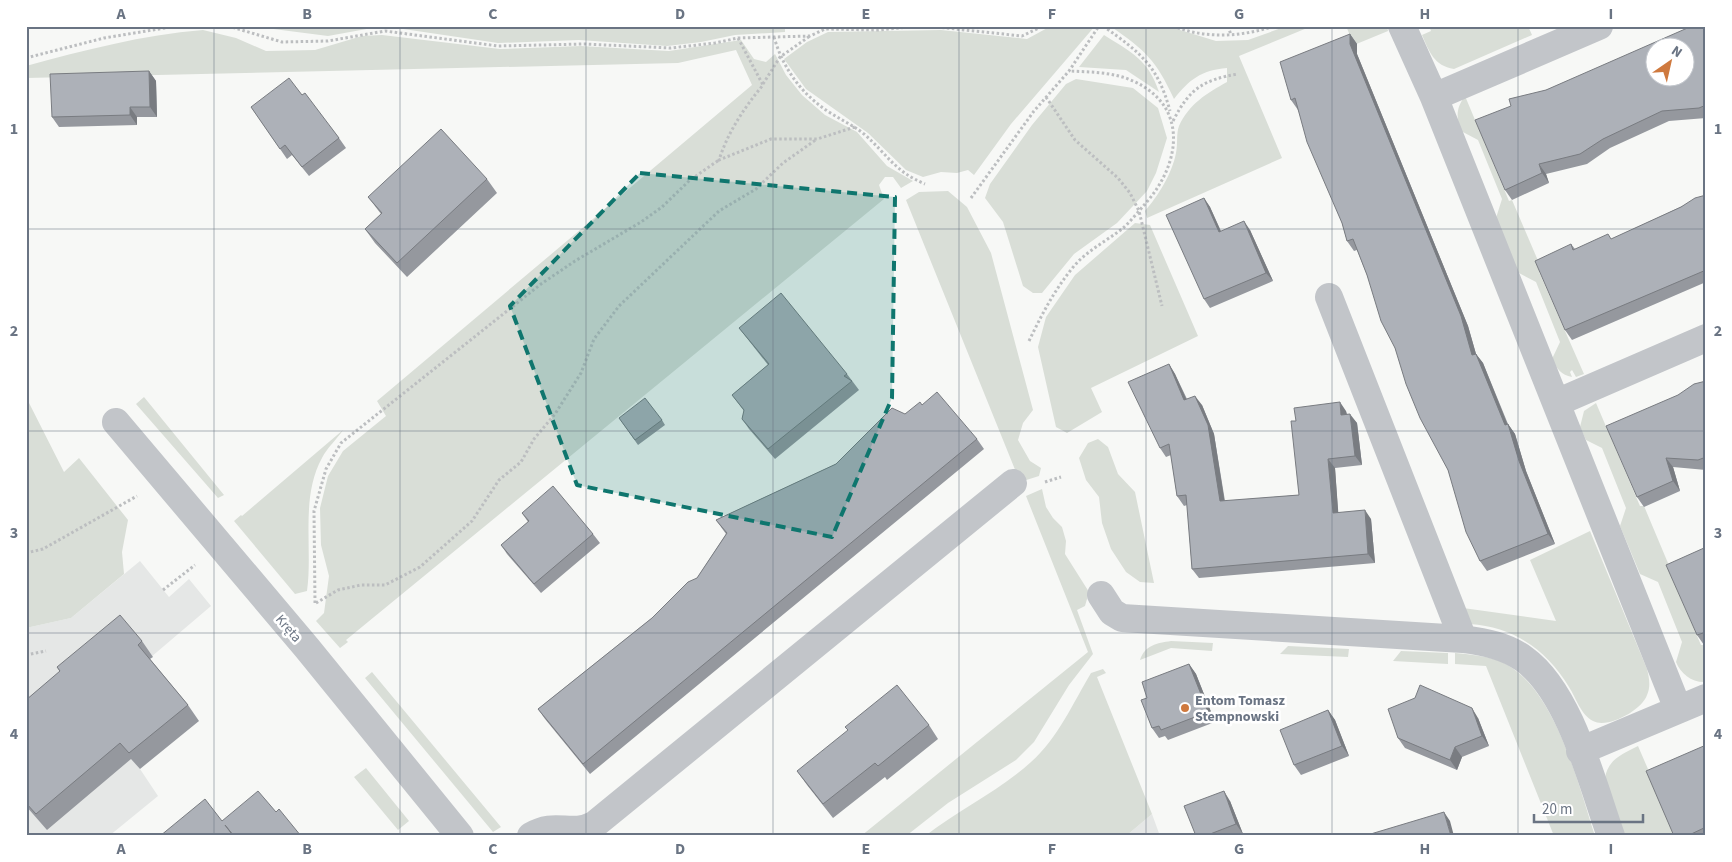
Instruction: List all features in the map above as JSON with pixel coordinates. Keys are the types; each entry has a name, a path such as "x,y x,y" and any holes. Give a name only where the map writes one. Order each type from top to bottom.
{"street":[{"path":"1402,26 1434,97 1678,709"},
{"path":"1434,97 1599,26"},
{"path":"1328,297 1463,639"},
{"path":"1556,403 1706,338"},
{"name":"Kręta","path":"116,422 288,626 460,836"},
{"path":"531,836 547,829 562,828 574,832 594,825 1013,483"},
{"path":"1101,595 1112,612 1122,618 1463,639 1500,647 1525,660 1536,670 1562,705 1611,836"},
{"path":"1580,751 1706,698"}],"path":[{"path":"26,58 104,38 177,26"},
{"path":"228,26 282,42 328,41 385,31 498,46 584,44 671,48 715,43 738,38 810,36"},
{"path":"719,160 724,143 735,124 780,57 810,36 825,29 878,30 918,26"},
{"path":"927,26 1022,36 1044,26"},
{"path":"970,198 1046,97 1069,71 1099,26"},
{"path":"1030,341 1054,294 1075,265 1124,228 1139,211 1164,175 1174,139 1172,122 1163,87 1156,72 1127,43 1103,26"},
{"path":"1173,26 1204,34 1231,35 1250,34 1274,26"},
{"path":"1228,26 1231,35"},
{"path":"774,37 780,57 790,74 814,102 855,128 874,143 897,169 926,184"},
{"path":"738,38 763,85"},
{"path":"1069,71 1112,75 1132,80 1150,91 1164,104 1172,122"},
{"path":"1172,122 1182,102 1199,86 1215,78 1238,74"},
{"path":"1046,97 1076,140 1118,178 1130,193 1139,211 1162,306"},
{"path":"316,603 314,512 326,470 341,443 541,284 574,260 641,222 662,207 690,180 719,160 771,138 817,139 855,128"},
{"path":"288,626 316,603 338,590 362,585 385,585 420,567 472,521 499,480 521,462 534,439 555,414 581,373 594,339 619,306 719,211 756,189 783,164 817,139"},
{"path":"26,553 43,549 166,480"},
{"path":"164,590 199,561"},
{"path":"26,655 46,651"}],"highlighted area":[{"path":"640,173 895,197 892,398 832,537 577,485 510,306"}],"shaded area":[{"path":"251,26 383,26 328,36"},
{"path":"383,26 785,26 785,32 735,35 667,46 579,40 498,43"},
{"path":"1051,26 1095,26 1011,124 974,175 968,170 957,173 941,172 923,177 906,170 868,133 806,89 784,59 807,42 828,32 941,30 1027,39"},
{"path":"1110,26 1167,26 1216,41 1248,40 1287,26 1312,26 1239,56 1282,158 1147,218 1145,211 1155,199 1168,177 1174,161 1178,129 1183,118 1199,100 1227,82 1227,68 1210,71 1196,77 1174,99 1155,65 1141,49"},
{"path":"1346,26 1387,26 1388,31 1354,45"},
{"path":"1429,26 1528,26 1532,35 1454,69 1442,65 1430,52 1422,35 1431,31"},
{"path":"203,30 236,38 266,51 315,50 362,36 382,35 500,49 581,46 669,51 741,40 754,59 766,62 775,54 786,75 802,95 825,115 857,132 887,166 913,181 901,188 893,177 885,177 879,185 884,199 346,640 348,642 340,648 316,621 324,613 329,576 321,545 320,508 328,476 343,451 386,416 377,401 752,85 736,50 678,63 26,78 26,66 136,39"},
{"path":"1104,35 1131,52 1144,64 1155,81 1159,92 1126,70 1079,67"},
{"path":"1076,79 1133,88 1158,108 1167,138 1156,173 1147,191 1117,223 1074,254 1042,293 1033,293 1023,286 1003,222 985,198 990,184 1032,125 1066,84"},
{"path":"1465,96 1509,201 1512,200 1542,270 1539,272 1584,374 1576,377 1572,370 1570,372 1572,377 1565,375 1558,369 1552,359 1560,342 1536,282 1517,272 1496,218 1502,199 1478,140 1461,131 1458,113"},
{"path":"948,191 967,207 991,253 1033,410 1023,423 1018,440 1030,461 1041,468 1039,476 1020,482 906,200 919,192"},
{"path":"1135,223 1150,225 1198,336 1091,388 1102,412 1067,433 1056,427 1038,347 1046,317 1075,275"},
{"path":"26,397 64,472 79,458 128,520 122,552 124,574 71,618 26,628"},
{"path":"144,397 224,495 218,498 136,404"},
{"path":"1596,403 1640,506 1644,506 1673,575 1671,576 1701,645 1704,645 1706,649 1706,682 1696,681 1688,677 1676,662 1682,642 1658,582 1640,574 1620,526 1626,508 1602,448 1586,440 1580,427 1584,411"},
{"path":"343,430 324,454 315,473 309,506 307,591 295,594 234,521"},
{"path":"1098,439 1108,447 1118,474 1135,492 1154,583 1140,582 1126,572 1111,549 1102,523 1099,497 1086,480 1079,458 1088,443"},
{"path":"1042,489 1046,507 1062,527 1066,541 1065,554 1089,592 1085,606 1077,610 1093,654 1069,685 1034,742 1016,760 948,803 906,836 861,836 1088,652 1026,496"},
{"path":"1590,531 1647,669 1649,682 1647,695 1639,707 1624,717 1599,723 1585,715 1560,674 1540,652 1515,635 1486,626 1470,624 1463,608 1556,621 1530,560"},
{"path":"140,561 169,597 189,579 211,606 90,709 140,769 158,796 109,836 26,836 26,628 71,618"},
{"path":"1171,641 1213,643 1212,651 1171,648 1140,660 1148,648"},
{"path":"1288,646 1349,649 1348,657 1280,654"},
{"path":"1401,651 1448,653 1448,664 1393,661"},
{"path":"1455,653 1497,660 1517,671 1534,689 1549,711 1561,736 1572,763 1595,836 1554,836 1486,666 1455,664"},
{"path":"1103,669 1106,673 1097,677 1152,814 1126,836 925,836 1006,782 1041,753 1057,731 1091,673"},
{"path":"372,672 501,827 493,832 365,678"},
{"path":"1638,746 1677,836 1625,836 1605,779 1606,772 1616,758"},
{"path":"366,768 409,821 398,830 354,777"},
{"path":"1152,814 1160,836 1126,836"}],"building":[{"path":"1692,26 1706,26 1706,105 1699,108 1662,111 1603,139 1580,154 1539,164 1542,173 1505,190 1475,120 1511,106 1509,99 1546,90 1644,47 1644,88 1694,88 1694,38 1665,38"},
{"path":"1350,34 1350,44 1461,316 1472,355 1476,354 1505,425 1508,424 1519,461 1548,534 1480,561 1466,532 1448,470 1420,418 1406,384 1395,348 1381,321 1367,275 1353,239 1347,241 1342,223 1307,142 1295,98 1291,100 1280,62"},
{"path":"149,71 150,107 130,107 130,115 52,117 50,74"},
{"path":"289,78 302,95 305,93 339,138 302,167 285,145 280,149 251,107"},
{"path":"441,129 487,179 397,263 365,229 382,213 368,197"},
{"path":"1706,195 1706,270 1565,330 1535,261 1571,244 1573,250 1608,234 1611,239 1681,207 1695,198"},
{"path":"1204,198 1219,232 1244,221 1266,273 1204,299 1166,215"},
{"path":"781,293 847,374 844,376 852,381 768,449 742,419 744,410 732,395 769,364 739,328"},
{"path":"1169,364 1184,400 1195,396 1208,425 1220,501 1299,495 1291,421 1296,421 1294,408 1340,402 1341,415 1350,414 1355,456 1328,459 1333,513 1365,510 1368,554 1192,569 1186,495 1177,496 1169,444 1160,448 1128,382"},
{"path":"1706,381 1706,457 1698,460 1666,458 1673,481 1637,497 1606,426 1678,395 1694,384"},
{"path":"937,392 977,439 583,764 538,709 652,618 688,582 697,578 727,533 716,520 836,464 892,408 905,414 920,402 922,405"},
{"path":"645,398 662,420 635,440 619,418"},
{"path":"553,486 593,534 534,584 501,545 529,521 522,513"},
{"path":"1704,548 1706,551 1706,632 1697,635 1666,565"},
{"path":"120,615 142,641 138,645 188,705 129,753 120,743 36,814 26,803 26,700 60,671 57,667"},
{"path":"1189,664 1208,712 1161,730 1159,726 1152,728 1141,700 1147,698 1142,682"},
{"path":"897,685 929,725 878,766 875,763 823,804 797,771 848,730 845,727"},
{"path":"1420,685 1472,708 1482,736 1455,747 1450,760 1398,738 1388,709 1415,698"},
{"path":"1328,710 1342,746 1294,765 1280,730"},
{"path":"1706,745 1706,827 1687,836 1674,836 1646,771"},
{"path":"258,791 276,812 279,809 301,836 234,836 225,825 231,833 227,836 160,836 205,799 222,821"},
{"path":"1224,791 1236,824 1205,836 1196,836 1184,806"},
{"path":"1444,812 1451,836 1364,836"}],"place":[{"name":"Entom Tomasz Stempnowski","path":"1185,708"}]}
